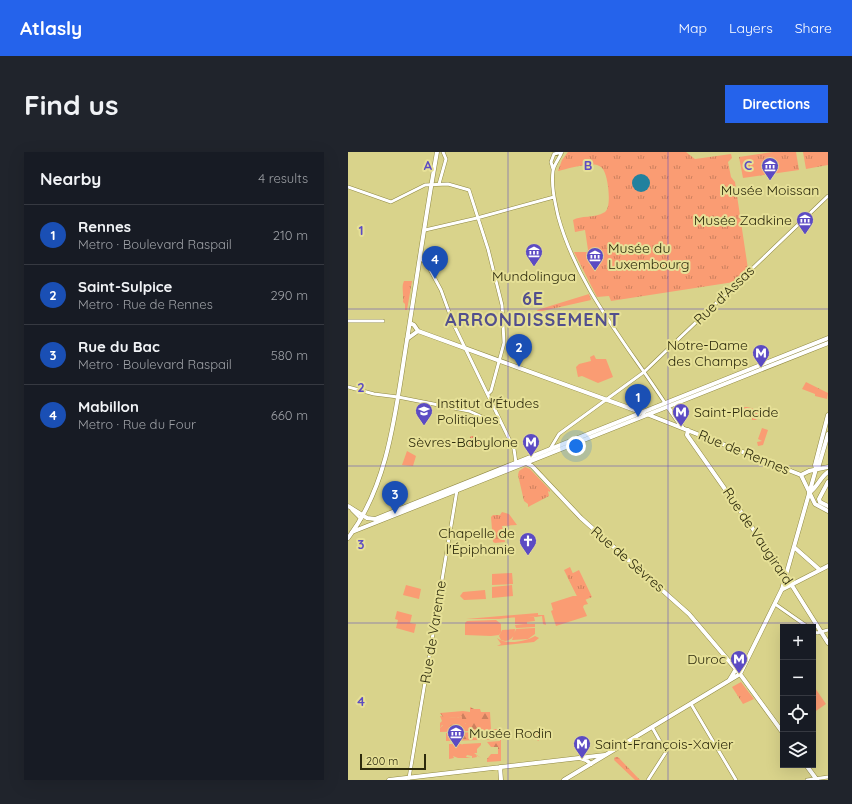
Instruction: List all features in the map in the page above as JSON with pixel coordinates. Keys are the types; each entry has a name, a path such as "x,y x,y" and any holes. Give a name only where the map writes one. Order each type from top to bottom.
{"main road":[{"path":"348,538 362,517 382,469 398,397 407,339 412,324 420,258 437,152"},
{"path":"407,339 418,331 412,324"},
{"name":"Rue de Rennes","path":"418,331 675,424 800,475"},
{"path":"550,452 641,412 828,338"},
{"path":"349,507 362,517 375,519 458,486 649,415 828,343"},
{"path":"665,403 683,428"},
{"path":"816,469 815,465 828,415"},
{"path":"675,424 676,418"},
{"name":"Rue de Vaugirard","path":"688,430 687,435 786,576 822,631 828,643"},
{"path":"564,780 740,674 782,589 816,469 828,434"},
{"path":"810,493 816,488 823,476 828,472 827,467 821,458"},
{"name":"Rue de Sèvres","path":"524,462 532,466 600,536 683,608 740,674"},
{"path":"352,532 457,492 516,465"},
{"path":"827,467 816,469 800,475 815,504 828,511"},
{"path":"828,482 820,498 820,502 828,506"},
{"path":"794,547 819,569"},
{"path":"782,589 828,565"},
{"path":"730,680 736,669 745,663"},
{"path":"740,674 782,732"},
{"path":"389,780 605,755"},
{"path":"580,758 591,764"},
{"path":"500,767 501,780"},
{"path":"808,768 816,780"}],"street":[{"path":"439,184 446,159 443,152"},
{"path":"562,152 554,154 551,162 553,169 554,197 565,241 599,306 665,403"},
{"path":"553,169 562,152"},
{"path":"348,186 391,202 423,186 448,184 469,190 497,283 502,316 504,343 491,391 488,395"},
{"name":"Rue d'Assas","path":"550,452 559,434 644,372 828,196"},
{"path":"425,230 477,218 554,197"},
{"name":"Rue de Sèvres","path":"420,258 427,264 441,290 464,348 516,454 524,462"},
{"path":"348,321 383,321"},
{"path":"348,387 374,394 398,397 469,411 496,424 501,422"},
{"name":"Rue de Sèvres","path":"516,454 516,465"},
{"name":"Rue de Varenne","path":"409,778 458,486"},
{"path":"775,604 804,624"},
{"path":"816,632 828,630"},
{"path":"691,704 736,780"},
{"path":"648,780 666,752 652,728"},
{"path":"807,780 816,780 828,777"}],"green space":[{"path":"568,152 686,152 695,159 731,154 732,158 728,162 731,177 735,182 748,269 734,282 611,301 609,296 597,297 574,252 587,252 588,250 585,230 575,232 573,220 596,216 605,212 609,199 607,180 603,169 597,165 583,165 558,171 562,160"},
{"path":"773,152 796,152 799,170 743,178 739,157"},
{"path":"803,152 828,152 828,165 806,169"},
{"path":"404,281 412,281 407,310 405,310 405,304 403,302"},
{"path":"589,294 591,300 538,312 537,310"},
{"path":"594,355 596,359 606,359 613,377 598,383 582,376 578,377 576,367 579,364 591,361 590,357"},
{"path":"806,382 828,393 827,399 815,396 815,394 802,389"},
{"path":"744,407 751,408 757,412 759,416 756,420 752,420 751,414 745,412"},
{"path":"762,428 768,430 763,445 758,446 757,442 762,441 758,439"},
{"path":"471,436 474,436 476,440 481,440 479,449 461,448 461,445 465,445 465,439 469,439"},
{"path":"407,451 416,456 413,466 402,465"},
{"path":"525,467 530,469 550,490 550,492 548,491 549,496 528,507 528,504 524,501 518,475 519,471"},
{"path":"502,512 509,514 517,525 502,526 505,542 495,543 493,542 491,517 493,515 500,515"},
{"path":"570,567 574,576 579,599 584,597 588,604 584,605 583,607 587,616 556,626 551,611 553,610 551,603 577,596 564,570"},
{"path":"579,570 592,597 580,602 567,576"},
{"path":"512,573 513,584 492,585 492,574"},
{"path":"406,585 421,589 419,599 403,595"},
{"path":"512,585 513,596 492,598 492,587"},
{"path":"485,590 486,599 464,600 460,596 463,592"},
{"path":"397,611 412,615 410,623 416,624 414,633 396,628 398,620 395,619"},
{"path":"538,613 538,615 544,615 546,625 543,624 542,616 499,619 466,619"},
{"path":"515,617 534,617 535,621 527,622 527,624 535,624 535,627 516,628 515,625 524,624 515,624"},
{"path":"496,620 501,624 501,632 499,635 465,635 465,623 467,621"},
{"path":"535,628 535,634 528,639 512,640 516,629"},
{"path":"515,629 514,636 511,639 505,641 501,640 499,636 502,630"},
{"path":"535,636 539,638 534,642 497,646 501,644 497,638 505,641 516,642"},
{"path":"741,682 754,699 743,704 732,687"},
{"path":"816,689 826,704 816,711"},
{"path":"470,707 480,709 481,712 490,712 491,729 501,729 501,761 487,762 487,759 491,754 498,754 498,747 491,747 487,742 500,741 499,730 440,732 440,728 444,724 466,724 462,720 462,716 457,718 443,717 440,713 463,711 470,712"},
{"path":"440,716 457,718 462,716 466,725 442,725 440,728 440,723 442,721"},
{"path":"539,730 537,736 541,735 541,730 547,730 544,740 540,739 538,741 532,731"},
{"path":"480,732 480,740 446,741 446,733"},
{"path":"498,732 498,739 483,740 483,733"},
{"path":"481,743 477,749 477,753 474,753 481,758 476,755 477,757 472,758 472,756 467,755 466,757 471,758 458,758 453,756 454,758 449,759 449,744 462,744 461,745"},
{"path":"615,757 618,757 640,780 635,780 614,760"}],"water":[{"path":"641,174 647,177 650,183 647,189 641,192 635,189 632,183 635,177"}],"place":[{"name":"Musée Moissan","path":"770,181"},
{"name":"Musée Zadkine","path":"805,235"},
{"name":"Mundolingua","path":"534,267"},
{"name":"Musée du Luxembourg","path":"595,271"},
{"name":"Mabillon","path":"435,279"},
{"name":"Saint-Sulpice","path":"519,367"},
{"name":"Notre-Dame des Champs","path":"761,368"},
{"name":"Rennes","path":"638,417"},
{"name":"Institut d'Études Politiques","path":"424,426"},
{"name":"Saint-Placide","path":"681,427"},
{"name":"Sèvres-Babylone","path":"531,457"},
{"name":"Rue du Bac","path":"395,514"},
{"name":"Chapelle de l'Épiphanie","path":"528,556"},
{"name":"Duroc","path":"739,674"},
{"name":"Musée Rodin","path":"456,748"},
{"name":"Saint-François-Xavier","path":"582,759"}],"district":[{"name":"6E ARRONDISSEMENT","path":"533,309"}]}
